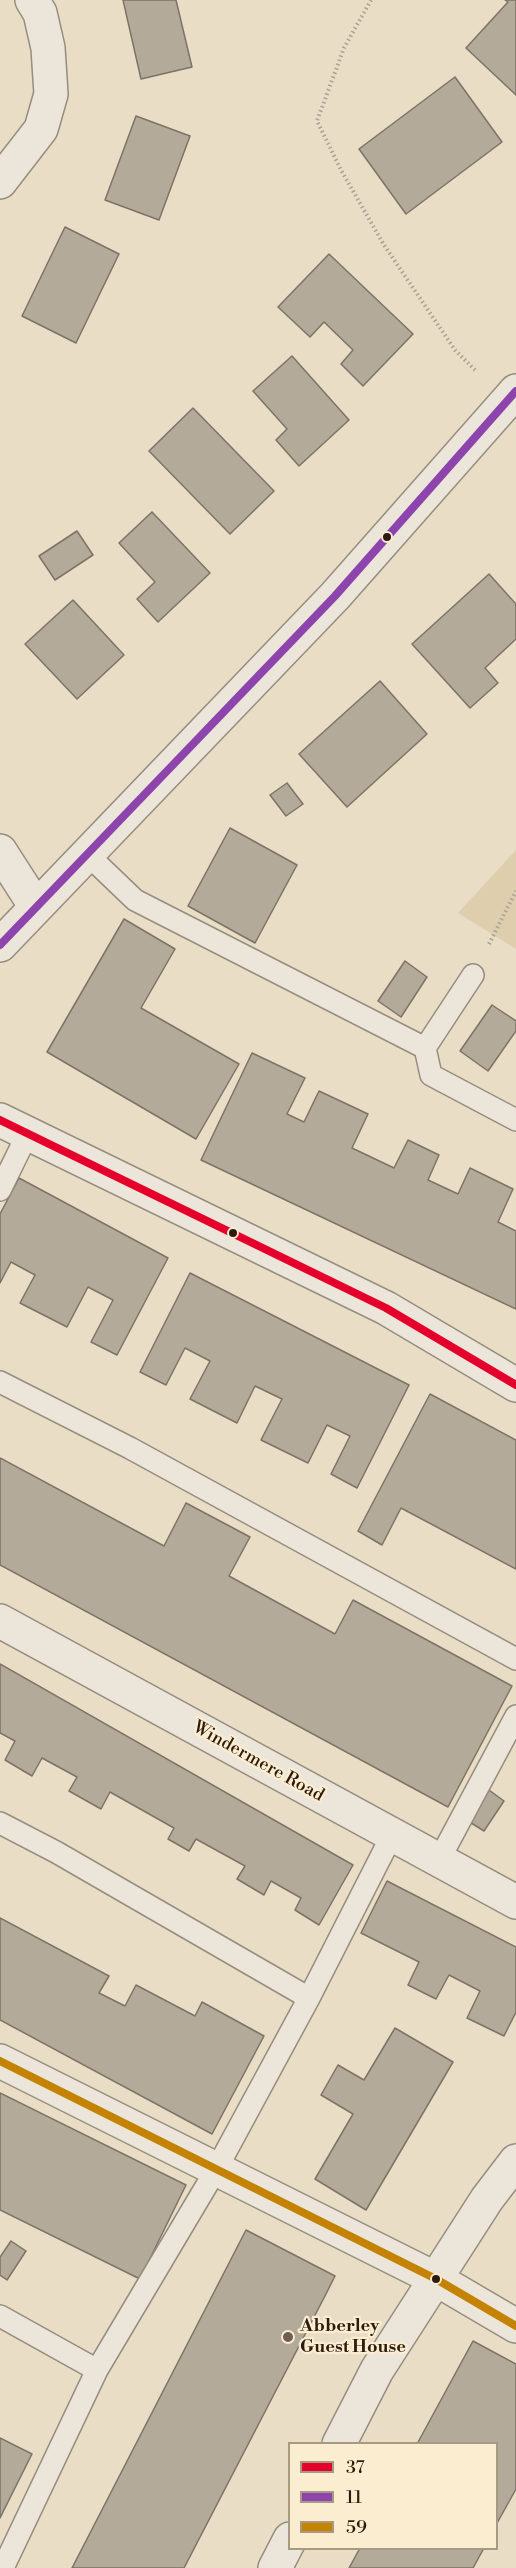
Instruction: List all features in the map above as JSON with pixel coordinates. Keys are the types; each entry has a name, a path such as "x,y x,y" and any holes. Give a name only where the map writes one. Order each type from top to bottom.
{"street":[{"path":"0,182 41,129 51,94 48,48 40,14 32,0"},
{"path":"0,945 335,596 511,397"},
{"path":"0,851 36,907"},
{"path":"14,1126 386,1308 516,1385"},
{"name":"Windermere Road","path":"0,1621 516,1902"},
{"path":"0,2061 436,2279 516,2326"},
{"path":"340,2442 376,2370 487,2199 516,2161"},
{"path":"274,2568 288,2543"}],"lane":[{"path":"87,854 135,900 425,1048"},
{"path":"473,975 425,1048 431,1075 516,1120"},
{"path":"0,1190 14,1126"},
{"path":"0,1382 130,1448 516,1659"},
{"path":"439,1860 516,1716"},
{"path":"0,1823 66,1857 309,1998"},
{"path":"3,2568 97,2370 217,2168 309,1998 392,1835"},
{"path":"0,2316 97,2370"}],"path":[{"path":"371,0 344,48 317,121 341,170 384,245 455,350 511,397"},
{"path":"473,975 516,891"}],"shaded area":[{"path":"516,850 516,949 458,913"}],"building":[{"path":"123,0 176,0 192,67 141,79"},
{"path":"505,0 516,0 516,95 466,48 508,2"},
{"path":"455,77 502,142 406,214 359,149"},
{"path":"136,116 190,136 159,220 105,200"},
{"path":"65,227 119,254 76,343 22,316"},
{"path":"329,254 413,334 363,386 341,364 353,350 324,322 310,337 278,307"},
{"path":"292,356 349,420 299,466 276,440 287,429 253,391"},
{"path":"193,408 274,491 230,534 149,451"},
{"path":"152,512 210,573 158,622 137,599 155,582 119,543"},
{"path":"77,531 93,555 55,580 39,556"},
{"path":"489,574 516,604 516,639 485,668 498,683 470,708 412,644"},
{"path":"73,600 124,655 77,699 25,644"},
{"path":"380,681 427,734 347,807 299,754"},
{"path":"287,783 303,804 286,816 270,795"},
{"path":"230,828 297,865 255,943 188,906"},
{"path":"124,919 175,949 141,1008 239,1064 196,1139 47,1052"},
{"path":"405,961 427,977 401,1017 378,1001"},
{"path":"492,1005 516,1021 516,1031 488,1071 460,1051"},
{"path":"252,1053 305,1078 287,1114 304,1122 319,1091 368,1114 352,1148 394,1168 408,1140 439,1155 428,1180 458,1194 470,1168 513,1189 498,1222 516,1231 516,1309 201,1160"},
{"path":"19,1178 168,1258 117,1355 91,1342 113,1300 88,1287 67,1327 20,1303 35,1275 11,1262 0,1283 0,1214"},
{"path":"190,1273 409,1385 357,1488 331,1474 350,1436 327,1425 308,1463 261,1440 282,1399 255,1386 237,1423 190,1399 210,1361 185,1348 166,1385 140,1372"},
{"path":"430,1394 516,1440 516,1569 401,1508 382,1545 358,1531"},
{"path":"0,1458 164,1546 186,1503 250,1537 229,1576 335,1634 353,1600 512,1686 448,1807 0,1565"},
{"path":"0,1664 353,1865 319,1925 295,1910 301,1898 271,1881 264,1895 237,1879 245,1866 196,1839 189,1851 168,1839 174,1828 110,1792 101,1809 69,1791 77,1777 42,1758 32,1776 5,1760 15,1741 0,1733"},
{"path":"489,1790 504,1801 484,1831 468,1821"},
{"path":"387,1881 516,1947 516,2012 504,2036 467,2018 480,1991 449,1975 436,1999 408,1985 419,1962 361,1933"},
{"path":"0,1918 109,1976 99,1993 125,2006 136,1985 195,2016 202,2002 264,2036 212,2134 0,2020"},
{"path":"395,2028 453,2062 366,2210 315,2179 353,2114 321,2095 338,2065 364,2080"},
{"path":"0,2093 186,2185 140,2279 0,2210"},
{"path":"246,2230 335,2276 327,2292 184,2568 72,2568"},
{"path":"11,2241 26,2251 7,2280 0,2275 0,2257"},
{"path":"473,2341 516,2364 516,2489 498,2521 498,2442 418,2442"},
{"path":"0,2438 32,2454 0,2518"},
{"path":"359,2550 483,2550 473,2568 349,2568"}],"transit line":[{"name":"11","path":"0,945 335,596 516,391"},
{"name":"37","path":"0,1120 386,1308 516,1385"},
{"name":"59","path":"0,2061 436,2279 516,2326"}],"place":[{"name":"Abberley Guest House","path":"288,2337"}]}
